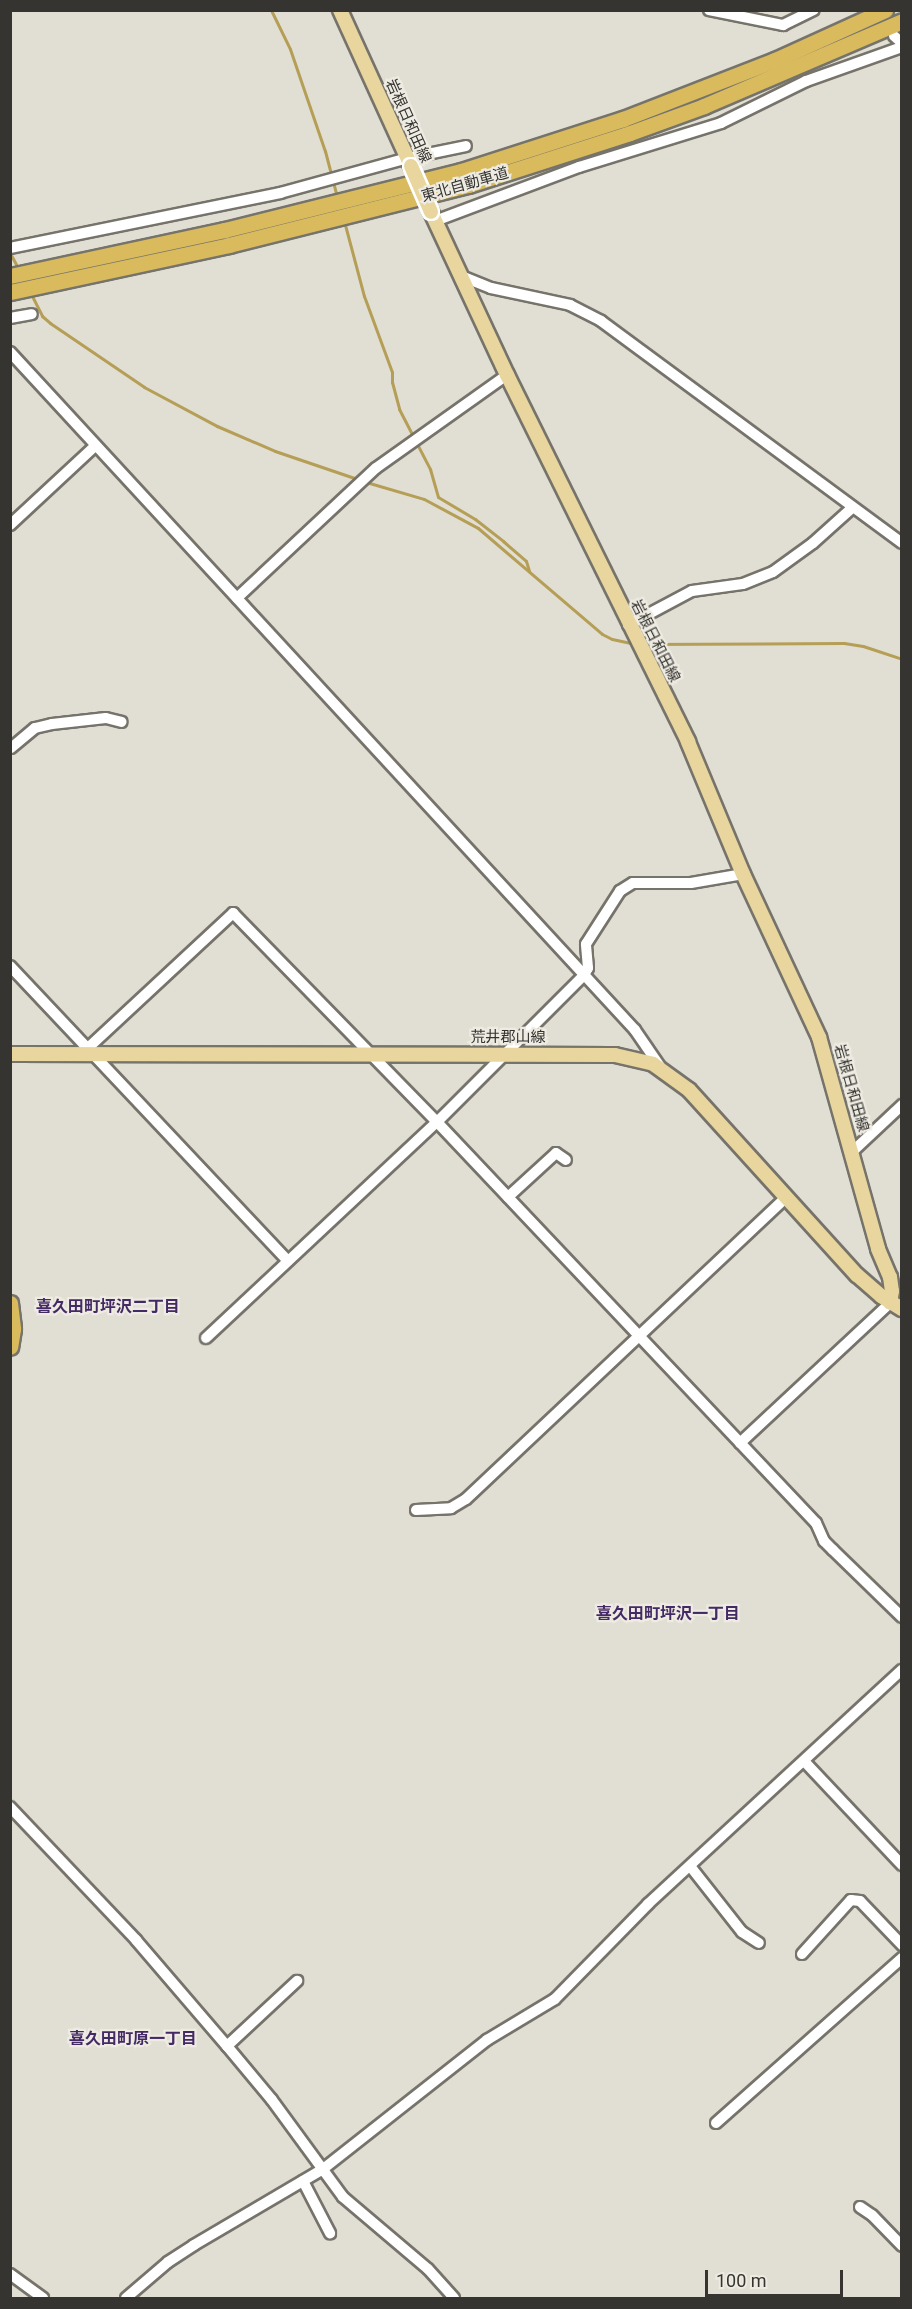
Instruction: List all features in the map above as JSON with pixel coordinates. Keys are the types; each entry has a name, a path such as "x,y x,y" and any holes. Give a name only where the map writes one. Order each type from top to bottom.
{"highway":[{"name":"東北自動車道","path":"10,276 225,230 461,171 634,115 775,60 885,10"},
{"name":"東北自動車道","path":"10,292 240,243 468,185 704,106 902,21"},
{"path":"10,1303 13,1329 10,1347"}],"main road":[{"name":"岩根日和田線","path":"340,10 507,375 628,625 688,742 743,874 819,1037 878,1249 890,1277 896,1306"},
{"name":"荒井郡山線","path":"10,1054 92,1051 372,1055 615,1055 661,1068 683,1084 857,1275 896,1306"}],"street":[{"path":"709,10 783,25 814,10"},
{"path":"433,216 602,159 721,123 806,81 899,42"},
{"path":"10,248 280,193 466,146"},
{"path":"461,276 491,288 570,305 588,313 902,543"},
{"path":"10,318 32,314"},
{"path":"10,352 635,1030 658,1060 661,1068"},
{"path":"237,598 376,468 507,375"},
{"path":"10,525 96,445"},
{"path":"628,625 692,591 743,584 773,572 813,543 852,507"},
{"path":"11,748 35,728 52,724 106,718 122,722"},
{"path":"206,1338 437,1122 584,975 588,968 586,944 615,894 633,883 703,882 743,874"},
{"path":"92,1051 233,913 437,1122 816,1523 824,1541 902,1617"},
{"path":"10,966 288,1261"},
{"path":"852,1152 902,1105"},
{"path":"508,1197 555,1153 567,1160"},
{"path":"416,1510 451,1508 466,1499 637,1335 786,1197"},
{"path":"740,1443 896,1306"},
{"path":"126,2298 176,2257 323,2169 488,2040 555,1999 690,1866 902,1670"},
{"path":"804,1761 902,1865"},
{"path":"10,1807 136,1940 227,2046 272,2100 343,2197 428,2269 454,2298"},
{"path":"690,1866 742,1932 759,1943"},
{"path":"802,1954 851,1900 860,1901 902,1945"},
{"path":"716,2123 902,1958"},
{"path":"227,2046 297,1981"},
{"path":"303,2181 330,2233"},
{"path":"860,2207 872,2215 897,2244 902,2246"},
{"path":"10,2274 43,2298"}],"waterway":[{"path":"271,10 290,49 325,151 337,197"},
{"path":"344,221 364,296 392,372 392,382 399,409 430,469 438,497 475,519 503,541 526,561 529,571"},
{"path":"10,253 19,270"},
{"path":"30,292 42,316 50,323 144,387 217,426 275,451 360,480"},
{"path":"366,482 424,499 478,528 602,634 612,639 636,644"},
{"path":"645,644 844,643 863,646 902,659"}],"district":[{"name":"喜久田町坪沢二丁目","path":"108,1307"},
{"name":"喜久田町坪沢一丁目","path":"668,1614"},
{"name":"喜久田町原一丁目","path":"133,2039"}]}
